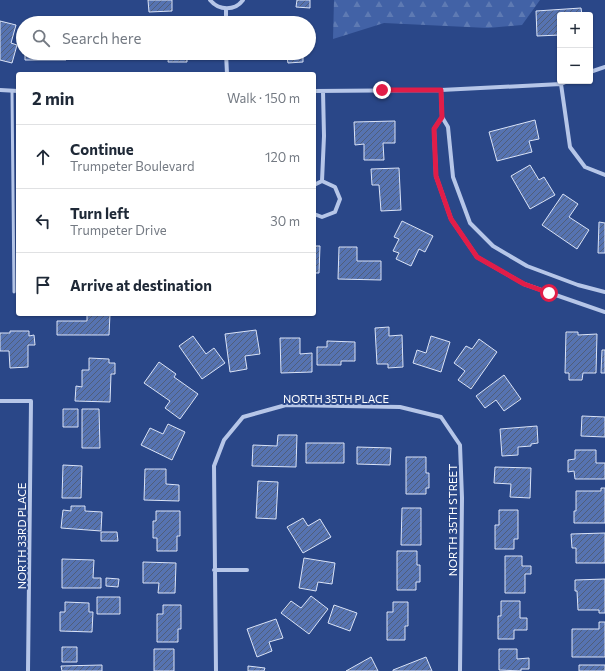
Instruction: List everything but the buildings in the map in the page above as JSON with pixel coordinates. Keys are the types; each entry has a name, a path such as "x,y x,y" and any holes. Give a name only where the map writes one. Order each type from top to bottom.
{"street":[{"path":"210,0 218,7 226,9 234,8 243,0"},
{"path":"226,9 226,16"},
{"path":"226,60 227,72"},
{"path":"593,71 605,67"},
{"path":"316,91 441,90 561,84 570,147 585,167 605,175"},
{"path":"0,90 16,91"},
{"path":"441,90 442,117 448,127 453,177 470,223 494,246 527,266 578,285 605,292"},
{"path":"322,181 323,91"},
{"path":"442,117 434,129 436,176 451,219 477,257 524,284 605,312"},
{"path":"316,184 322,181"},
{"path":"316,215 322,217 335,212 340,199 335,187 322,181"},
{"name":"NORTH 33RD PLACE","path":"0,401 31,401 28,671"},
{"name":"NORTH 35TH PLACE","path":"216,671 214,466 224,440 243,417 286,405 400,407"},
{"name":"NORTH 35TH STREET","path":"400,407 442,417 460,445 462,498 460,671"},
{"path":"214,570 247,570"}],"lane":[{"path":"12,91 14,292"}],"green space":[{"path":"334,0 540,0 522,25 488,28 384,23 333,39"}],"route":[{"path":"382,90 441,90 442,117 434,129 436,176 451,219 477,257 524,284 549,293"}]}
